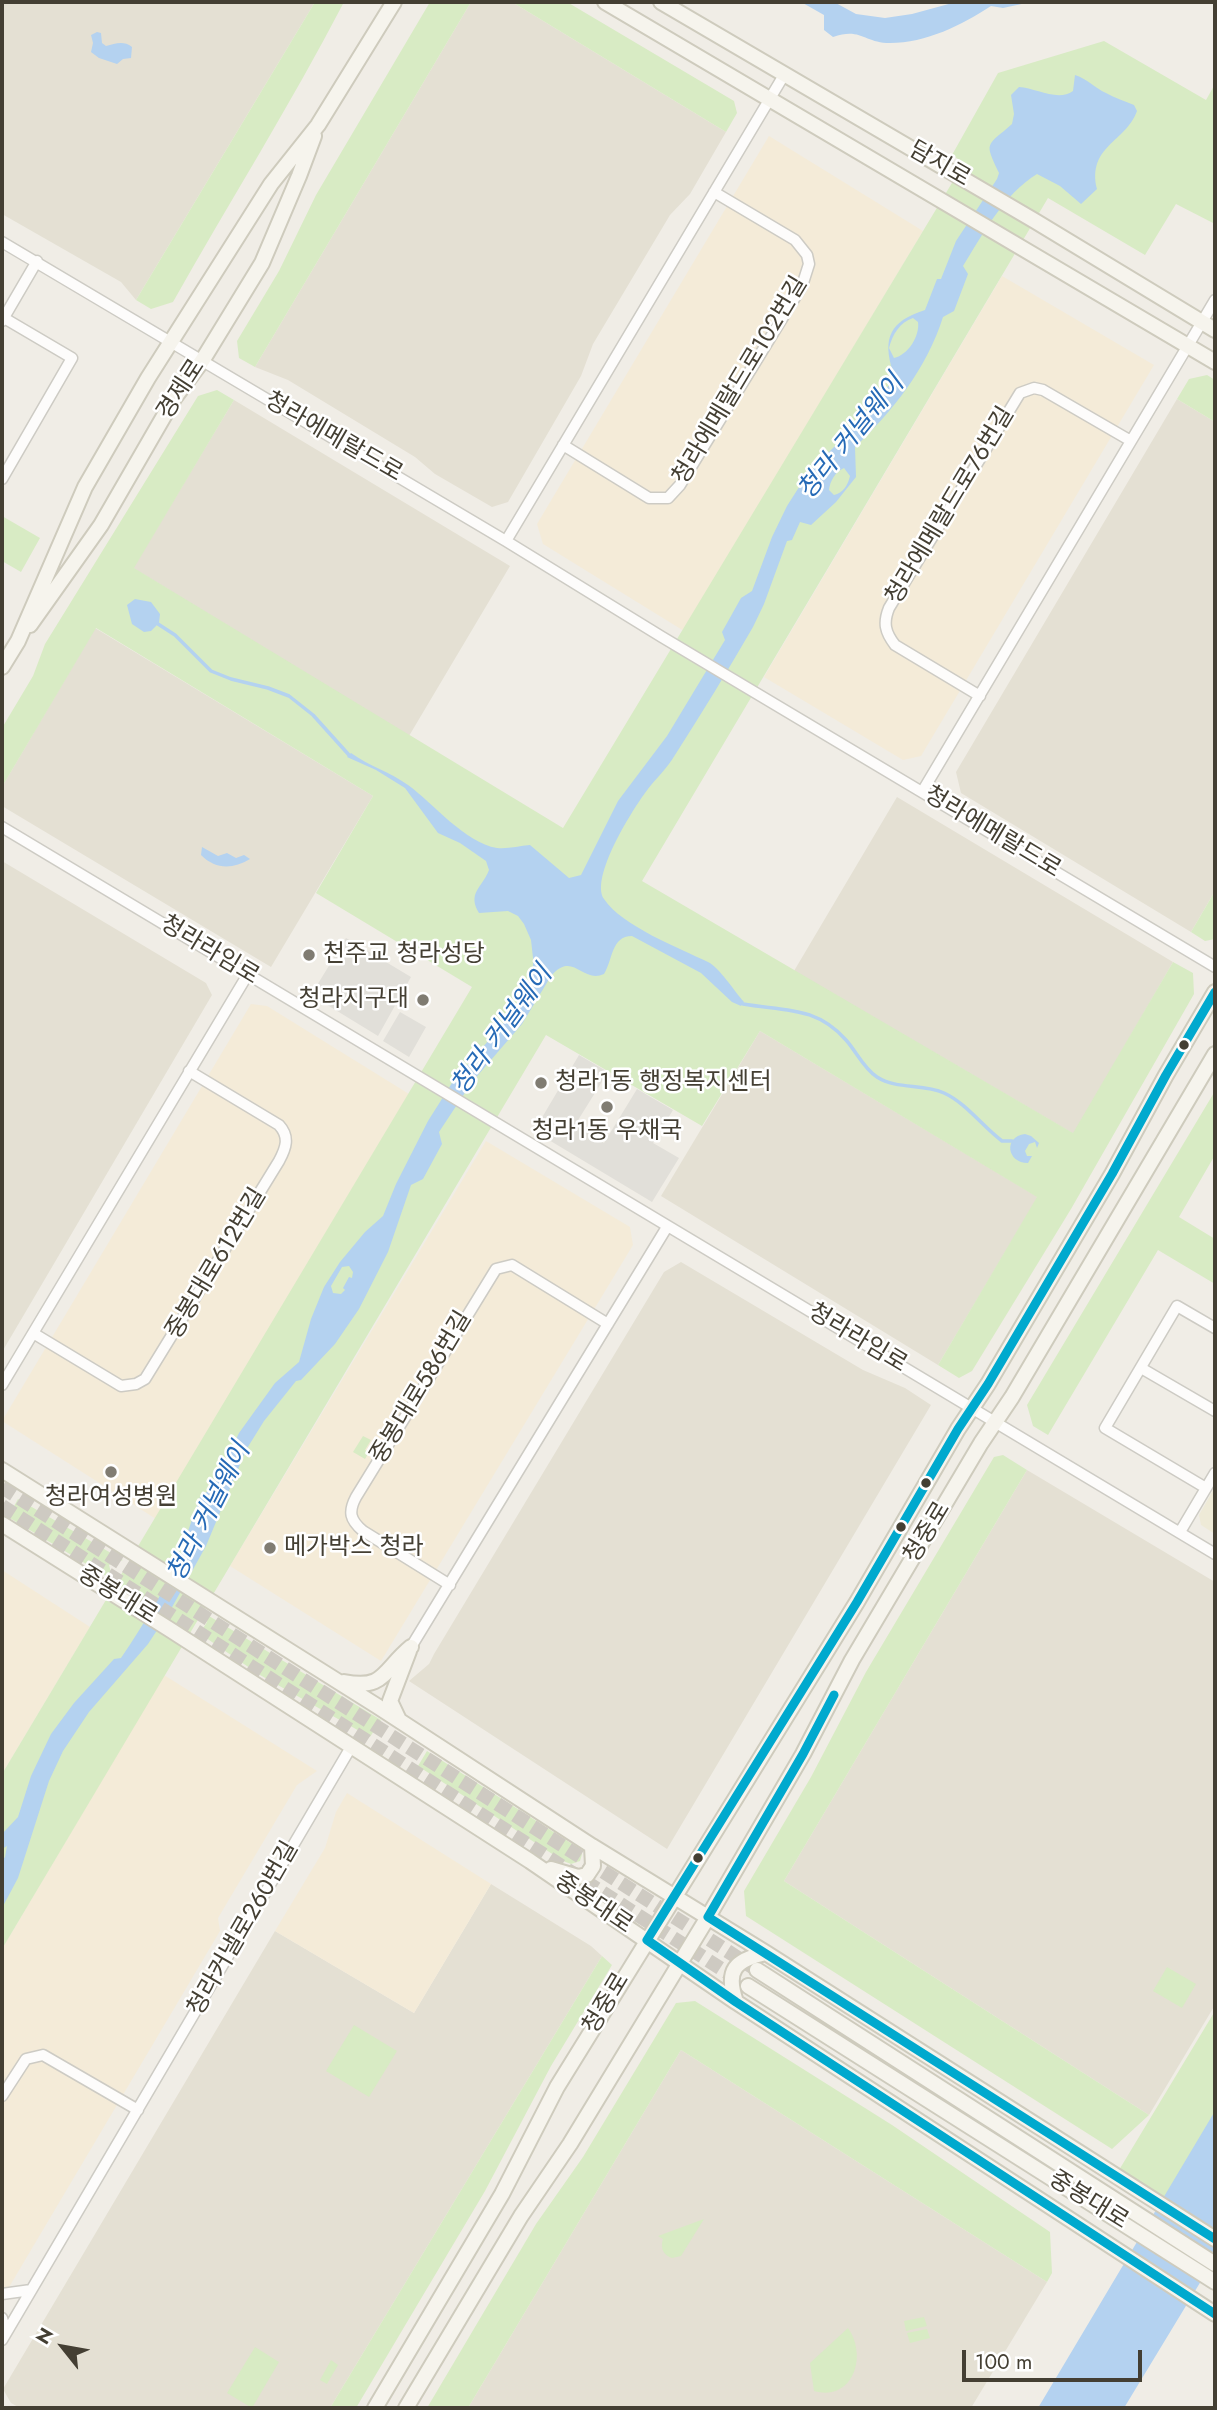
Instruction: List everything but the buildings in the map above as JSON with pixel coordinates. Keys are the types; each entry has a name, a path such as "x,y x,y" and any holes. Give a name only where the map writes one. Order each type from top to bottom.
{"main road":[{"path":"381,24 387,2"},
{"name":"경제로","path":"18,641 85,487 148,378 271,184 318,125 394,2"},
{"path":"381,24 400,2"},
{"path":"605,2 1215,362"},
{"name":"담지로","path":"661,2 954,173 1215,330"},
{"name":"경제로","path":"2,667 102,525 175,397 202,361 262,263 318,125"},
{"name":"청중로","path":"375,2408 502,2194 557,2087 857,1602 1112,1174 1215,992"},
{"name":"청중로","path":"406,2408 521,2216 570,2144 708,1917 803,1754 852,1660 1215,1054"},
{"name":"중봉대로","path":"2,1470 1215,2239"},
{"name":"중봉대로","path":"2,1524 530,1861 736,2002 1215,2314"},
{"path":"337,1681 370,1685 379,1681 395,1660 411,1647"},
{"path":"399,1721 390,1701 411,1647"},
{"path":"530,1861 560,1873 578,1877 587,1875 593,1866 592,1846"},
{"path":"736,2002 732,1989 734,1969 740,1961 766,1953"},
{"name":"중봉대로","path":"757,1970 1215,2264"},
{"name":"중봉대로","path":"748,1986 1215,2282"}],"street":[{"path":"506,541 784,75"},
{"name":"청라에메랄드로102번길","path":"563,445 649,498 668,498 680,485 802,286 809,264 802,246 714,192"},
{"name":"청라에메랄드로","path":"2,242 1215,967"},
{"path":"2,479 72,358 3,320 37,261"},
{"path":"922,792 1215,300"},
{"name":"청라에메랄드로76번길","path":"980,696 895,645 885,626 889,608 1020,393 1034,388 1052,393 1131,441"},
{"name":"청라라임로","path":"2,827 1215,1554"},
{"path":"2,1385 248,974"},
{"name":"중봉대로612번길","path":"33,1333 121,1386 136,1384 145,1379 279,1161 287,1139 279,1125 189,1071"},
{"path":"411,1647 667,1227"},
{"name":"중봉대로586번길","path":"450,1585 354,1523 350,1507 356,1497 496,1269 512,1265 608,1324"},
{"path":"1206,1488 1105,1428 1177,1306 1215,1328"},
{"path":"1140,1368 1215,1411"},
{"path":"1180,1532 1215,1473"},
{"name":"청라커낼로260번길","path":"4,2336 351,1747"},
{"path":"2,2096 26,2059 43,2055 138,2110"},
{"path":"2,2294 31,2290"},
{"path":"2,2318 4,2336"}],"shaded area":[{"path":"2,2 315,2 136,300 121,282 2,214"},
{"path":"471,2 512,2 726,132 690,194 670,215 593,344 581,376 508,502 492,507 435,474 415,457 288,380 255,367"},
{"path":"769,136 923,231 684,631 543,544 537,524"},
{"path":"1002,276 1154,365 921,756 903,760 764,677"},
{"path":"1177,399 1215,422 1215,891 1191,932 961,793 956,772"},
{"path":"234,400 510,566 409,736 133,568"},
{"path":"95,628 373,796 271,967 2,806 2,787"},
{"path":"897,797 1173,962 1074,1134 794,971"},
{"path":"2,861 206,983 212,995 2,1352"},
{"path":"346,938 411,977 378,1036 311,995"},
{"path":"251,1004 267,1006 409,1094 156,1519 2,1421"},
{"path":"400,1012 426,1027 409,1057 383,1041"},
{"path":"760,1031 1038,1197 938,1365 661,1196"},
{"path":"579,1055 608,1072 575,1125 604,1143 637,1089 673,1110 653,1143 679,1158 652,1202 534,1131"},
{"path":"486,1141 630,1227 633,1245 381,1661 230,1566"},
{"path":"681,1262 863,1370 905,1388 931,1405 667,1849 409,1681 429,1664 664,1272"},
{"path":"1027,1470 1215,1582 1215,2005 1149,2115 784,1881"},
{"path":"1215,1487 1215,1534 1201,1525 1199,1515"},
{"path":"2,1570 90,1627 2,1774"},
{"path":"164,1675 317,1771 297,1785 218,1918 220,1931 2,2299 2,1949"},
{"path":"347,1793 491,1884 414,2013 275,1931 325,1848 336,1812"},
{"path":"491,1884 591,1946 602,1956 330,2408 20,2408 11,2403 3,2389 275,1931 414,2013"},
{"path":"681,2050 1047,2282 971,2408 468,2408"}],"green space":[{"path":"315,2 344,2 173,302 151,309 136,300"},
{"path":"430,2 471,2 255,367 239,358 237,341 279,271 316,195"},
{"path":"512,2 567,2 734,101 737,113 726,132"},
{"path":"1104,41 1206,100 1215,84 1215,224 1176,204 1145,255 1048,198 642,881 1073,1133 1173,962 1193,973 1194,994 1071,1209 972,1371 959,1378 938,1365 1037,1197 760,1031 702,1126 546,1035 2,1949 2,1774 472,987 316,893 373,796 96,628 2,787 2,728 33,676 45,644 198,396 217,390 234,400 134,568 563,828 964,163 952,155 998,73"},
{"path":"1207,375 1215,380 1215,422 1177,399 1189,379"},
{"path":"2,516 40,538 21,572 2,561"},
{"path":"1215,891 1215,939 1205,941 1191,932"},
{"path":"1215,1091 1215,1155 1179,1217 1215,1239 1215,1284 1158,1250 1048,1435 1033,1426 1027,1405"},
{"path":"363,1436 371,1440 365,1450 369,1452 365,1459 353,1452"},
{"path":"1003,1455 1027,1470 784,1881 1149,2115 1112,2149 746,1916 744,1891 811,1777 866,1672 994,1457"},
{"path":"18,1499 123,1560 109,1565 113,1580 8,1517"},
{"path":"204,1613 381,1720 370,1737 260,1675 196,1631 202,1630 207,1622"},
{"path":"427,1751 577,1847 582,1854 580,1861 571,1864 563,1861 418,1766"},
{"path":"602,1956 612,1965 551,2066 485,2191 356,2408 330,2408"},
{"path":"1167,1967 1196,1984 1182,2008 1153,1991"},
{"path":"695,2001 892,2125 1050,2232 1052,2273 1047,2282 681,2050 468,2408 427,2408 536,2224 583,2157 676,2003"},
{"path":"1215,2011 1215,2226 1116,2175"},
{"path":"354,2025 397,2051 369,2097 326,2071"},
{"path":"704,2219 681,2256 672,2258 664,2253 663,2239 658,2236"},
{"path":"924,2317 927,2326 906,2331 904,2321"},
{"path":"848,2328 857,2351 853,2374 839,2390 827,2393 814,2391 810,2363"},
{"path":"927,2329 930,2338 910,2343 907,2333"},
{"path":"255,2347 279,2362 252,2408 227,2393"},
{"path":"331,2360 338,2365 327,2384 320,2380"}],"water":[{"path":"801,2 834,2 856,14 885,18 956,2 1031,2 1003,8 991,6 943,32 917,40 890,43 850,34 833,37 824,30 824,15"},
{"path":"101,33 102,43 106,46 122,43 132,47 131,58 123,59 117,64 91,52 91,35"},
{"name":"청라 커널웨이","path":"1075,75 1109,95 1134,105 1137,111 1132,121 1097,163 1097,189 1081,204 1060,186 1037,174 1004,203 963,266 968,274 954,311 943,317 918,371 883,419 855,447 856,477 836,502 811,525 800,522 792,540 787,541 753,627 672,760 631,815 607,861 601,889 604,899 612,909 637,927 713,965 744,1002 741,1006 732,1002 701,973 632,936 625,937 616,944 604,974 590,975 565,966 551,976 522,1024 472,1082 439,1132 442,1144 423,1179 411,1185 388,1252 359,1309 335,1344 301,1380 296,1381 264,1421 246,1450 206,1546 171,1609 148,1644 89,1712 63,1751 49,1781 18,1878 2,1908 2,1861 7,1846 2,1849 2,1834 18,1817 31,1776 51,1734 74,1703 114,1659 121,1658 140,1629 190,1540 187,1534 200,1497 212,1488 239,1433 275,1383 299,1362 311,1319 324,1287 340,1262 365,1232 383,1216 428,1121 452,1083 513,1012 526,989 533,967 531,940 518,916 508,911 479,913 475,895 489,870 486,861 460,843 438,833 405,788 376,770 347,757 351,753 401,780 473,839 497,848 530,845 569,878 581,875 618,801 667,736 725,640 722,632 741,598 752,591 787,506 808,473 891,383 888,377 893,372 888,350 892,332 913,314 925,310 956,241 997,179 999,173 991,155 990,145 1012,124 1014,114 1011,95 1019,87 1054,95 1073,91","holes":["913,318 918,322 915,339 904,353 894,358 889,348 892,338 900,326","844,468 850,476 842,490 834,495 829,490 834,477","349,1266 353,1272 352,1278 349,1277 341,1294 333,1293 331,1286 342,1267"]},
{"path":"135,599 151,602 160,614 159,623 151,631 144,632 132,624 127,605"},
{"path":"202,847 218,856 227,853 236,858 244,855 250,859 237,865 219,865 201,855"},
{"path":"1025,1134 1039,1143 1037,1148 1035,1142 1029,1144 1025,1151 1027,1156 1032,1156 1028,1163 1016,1159 1010,1150 1013,1140"},
{"path":"1215,2111 1215,2258 1124,2408 1038,2408"}],"waterway":[{"path":"158,624 175,635 211,671 289,696 313,715 349,755"},
{"path":"743,1004 799,1012 823,1021 846,1040 872,1074 893,1084 944,1093 960,1103 1002,1141 1012,1141"}],"tunnel":[{"path":"2,1487 757,1970"},
{"path":"2,1506 748,1986"}],"transit line":[{"path":"1215,992 988,1384 958,1429 857,1602 647,1940 736,2002 1215,2314"},
{"path":"834,1695 803,1754 708,1917 1215,2239"}],"place":[{"name":"천주교 청라성당","path":"309,955"},
{"name":"청라지구대","path":"423,1000"},
{"name":"청라1동 행정복지센터","path":"541,1083"},
{"name":"청라1동 우채국","path":"607,1107"},
{"name":"청라여성병원","path":"111,1472"},
{"name":"메가박스 청라","path":"270,1548"}]}
